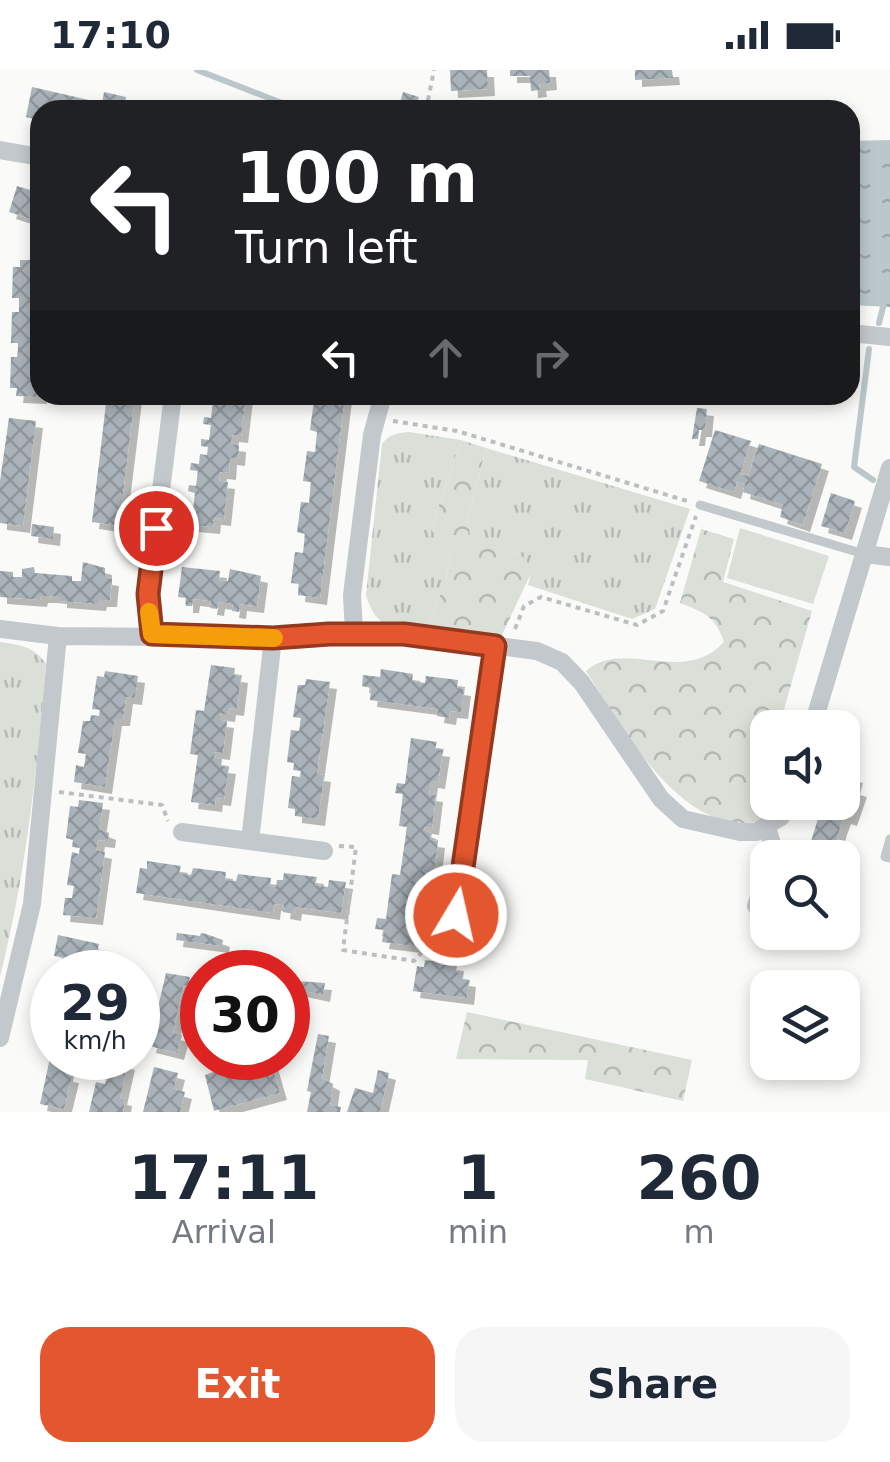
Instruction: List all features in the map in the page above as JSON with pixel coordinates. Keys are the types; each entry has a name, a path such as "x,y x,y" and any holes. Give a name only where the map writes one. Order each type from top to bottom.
{"street":[{"path":"0,150 30,154"},
{"path":"860,335 890,337"},
{"path":"152,634 148,594 171,405"},
{"path":"354,633 354,577 372,435 381,405"},
{"path":"817,710 890,468"},
{"path":"864,554 890,557"},
{"path":"0,628 58,636 273,638 354,633 442,637 537,651 562,662 582,683 661,798 683,818 740,832 767,828 777,820"},
{"path":"0,1038 32,904 58,636"},
{"path":"250,841 273,638"},
{"path":"463,906 501,647"},
{"path":"767,828 771,840"},
{"path":"182,832 324,851"}],"lane":[{"path":"700,505 864,554"},
{"path":"890,840 885,857 890,858"}],"path":[{"path":"428,100 434,70"},
{"path":"378,419 457,431 700,505 664,611 638,626 541,597 524,606 501,647"},
{"path":"44,790 162,805 169,824 182,832"},
{"path":"324,851 337,846 356,847 343,950 414,961 463,906"}],"green space":[{"path":"409,432 461,440 431,529 451,556 446,580 428,626 406,627 382,622 366,595 382,444 391,436"},
{"path":"461,440 486,448 468,518 471,542 520,554 533,569 501,637 428,626 451,556 431,529"},
{"path":"486,448 690,509 655,609 632,619 528,585 532,569 520,554 471,543 468,518"},
{"path":"740,528 829,556 813,604 727,578"},
{"path":"701,529 734,539 723,582 812,611 784,710 750,710 750,820 762,820 748,823 721,820 674,790 633,743 586,671 618,658 690,661 708,655 724,642 708,616 680,603"},
{"path":"0,642 31,650 46,664 29,822 0,977"},
{"path":"467,1012 692,1060 683,1101 585,1079 588,1060 456,1059"}],"water":[{"path":"890,140 890,307 860,306 860,141"}],"building":[{"path":"450,70 487,70 488,89 451,91"},
{"path":"510,70 549,70 550,83 539,84 540,90 531,91 530,76 510,76"},
{"path":"635,70 672,70 673,78 635,80"},
{"path":"32,87 89,100 30,100 30,118 26,117"},
{"path":"104,92 126,100 103,100"},
{"path":"403,92 419,97 418,100 401,100"},
{"path":"17,186 30,190 30,219 9,212"},
{"path":"20,260 30,260 30,397 16,396 17,388 10,388 11,357 17,357 18,350 18,343 11,343 12,312 19,312 19,298 12,298 13,267 20,267"},
{"path":"106,405 134,405 119,526 92,522"},
{"path":"212,405 245,405 241,436 232,435 231,444 239,445 238,459 230,458 229,473 220,472 219,481 228,482 224,519 214,518 213,527 191,525 192,517 185,516 186,509 193,510 195,493 188,491 189,485 196,486 198,471 190,470 191,463 199,464 200,454 207,455 208,447 201,446 201,439 209,440 211,425 203,424 204,417 211,418"},
{"path":"313,405 344,405 320,598 298,595 299,584 291,583 295,552 303,553 305,534 297,532 301,502 309,503 311,482 303,481 307,451 315,452 317,432 310,430"},
{"path":"697,408 707,409 705,430 699,430 698,439 692,439"},
{"path":"9,418 36,421 23,526 0,523 0,481"},
{"path":"715,430 751,441 740,474 748,476 759,444 822,464 803,525 780,517 783,505 743,492 745,484 737,482 734,492 699,481"},
{"path":"831,493 855,501 845,533 821,526"},
{"path":"32,524 54,527 53,539 31,536"},
{"path":"83,562 105,568 105,578 112,579 110,600 100,600 99,604 60,601 60,597 50,596 41,596 40,600 0,597 0,571 22,577 22,569 34,567 35,573 72,576 72,581 81,581"},
{"path":"182,567 220,571 219,580 228,581 230,569 261,576 257,606 240,604 239,612 232,611 233,604 218,602 217,609 210,608 211,601 193,599 192,606 186,606 186,598 178,597"},
{"path":"211,665 235,668 234,675 241,676 237,709 229,708 228,715 220,714 220,720 227,721 223,753 215,752 214,758 222,759 221,766 229,767 224,799 216,798 215,805 191,802 198,755 190,754 196,710 204,711"},
{"path":"381,669 413,674 412,681 425,683 426,676 458,680 457,688 464,689 461,712 450,711 449,718 437,716 438,709 370,700 371,688 362,686 363,675 380,677"},
{"path":"105,671 138,676 135,698 126,697 123,719 115,719 105,787 74,782 76,765 84,767 86,754 78,753 83,721 90,721 91,715 99,716 100,710 92,709 97,676 104,677"},
{"path":"306,679 330,682 317,774 324,775 318,819 295,816 295,809 288,808 292,776 300,777 301,771 293,770 294,763 287,762 291,730 299,731 301,718 293,717 298,685 305,685"},
{"path":"411,738 437,742 435,749 443,750 438,782 431,781 429,794 436,795 432,828 424,830 431,833 430,840 438,841 436,858 433,874 426,872 425,879 417,878 416,884 424,885 419,917 412,916 410,929 416,930 414,946 382,942 384,930 375,929 377,918 386,919 392,874 400,875 407,827 399,826 403,794 395,793 397,783 405,784"},
{"path":"79,800 103,803 99,829 109,833 108,841 98,840 96,850 105,852 96,918 63,915 65,898 72,898 74,886 67,885 72,852 79,854 80,848 72,847 73,840 66,838 70,806 78,807"},
{"path":"818,820 843,820 837,839 840,840 811,840"},
{"path":"147,861 181,866 179,873 191,875 193,868 226,872 225,880 236,881 238,874 271,878 270,886 276,887 284,873 317,877 315,885 328,887 329,880 346,882 341,913 295,907 294,914 283,912 284,905 274,904 273,913 136,893 140,868 147,869"},
{"path":"177,933 206,934 223,940 222,946 176,940"},
{"path":"58,935 99,944 98,950 55,950"},
{"path":"425,960 457,964 456,972 469,980 467,998 413,991 417,966 424,967"},
{"path":"166,973 180,975 173,1033 180,1035 177,1053 160,1049 160,999"},
{"path":"310,982 325,983 323,995 310,992"},
{"path":"318,1034 329,1036 322,1078 333,1084 330,1105 341,1107 340,1112 307,1112"},
{"path":"160,1068 178,1073 174,1089 185,1092 180,1112 143,1112 151,1080 160,1080"},
{"path":"378,1070 389,1073 381,1109 347,1112 355,1088 373,1093"},
{"path":"45,1080 71,1080 64,1109 40,1104"},
{"path":"106,1080 124,1080 120,1098 125,1099 123,1112 89,1112 96,1082 105,1084"},
{"path":"206,1080 276,1080 280,1093 214,1111"}],"waterway":[{"path":"197,70 274,100"},
{"path":"879,323 885,299"},
{"path":"869,349 854,467 873,480"}],"slow traffic":[{"path":"149,612 152,634 274,638"}],"route":[{"path":"156,528 148,594 152,634 273,638 404,634 495,646 456,915"}]}
